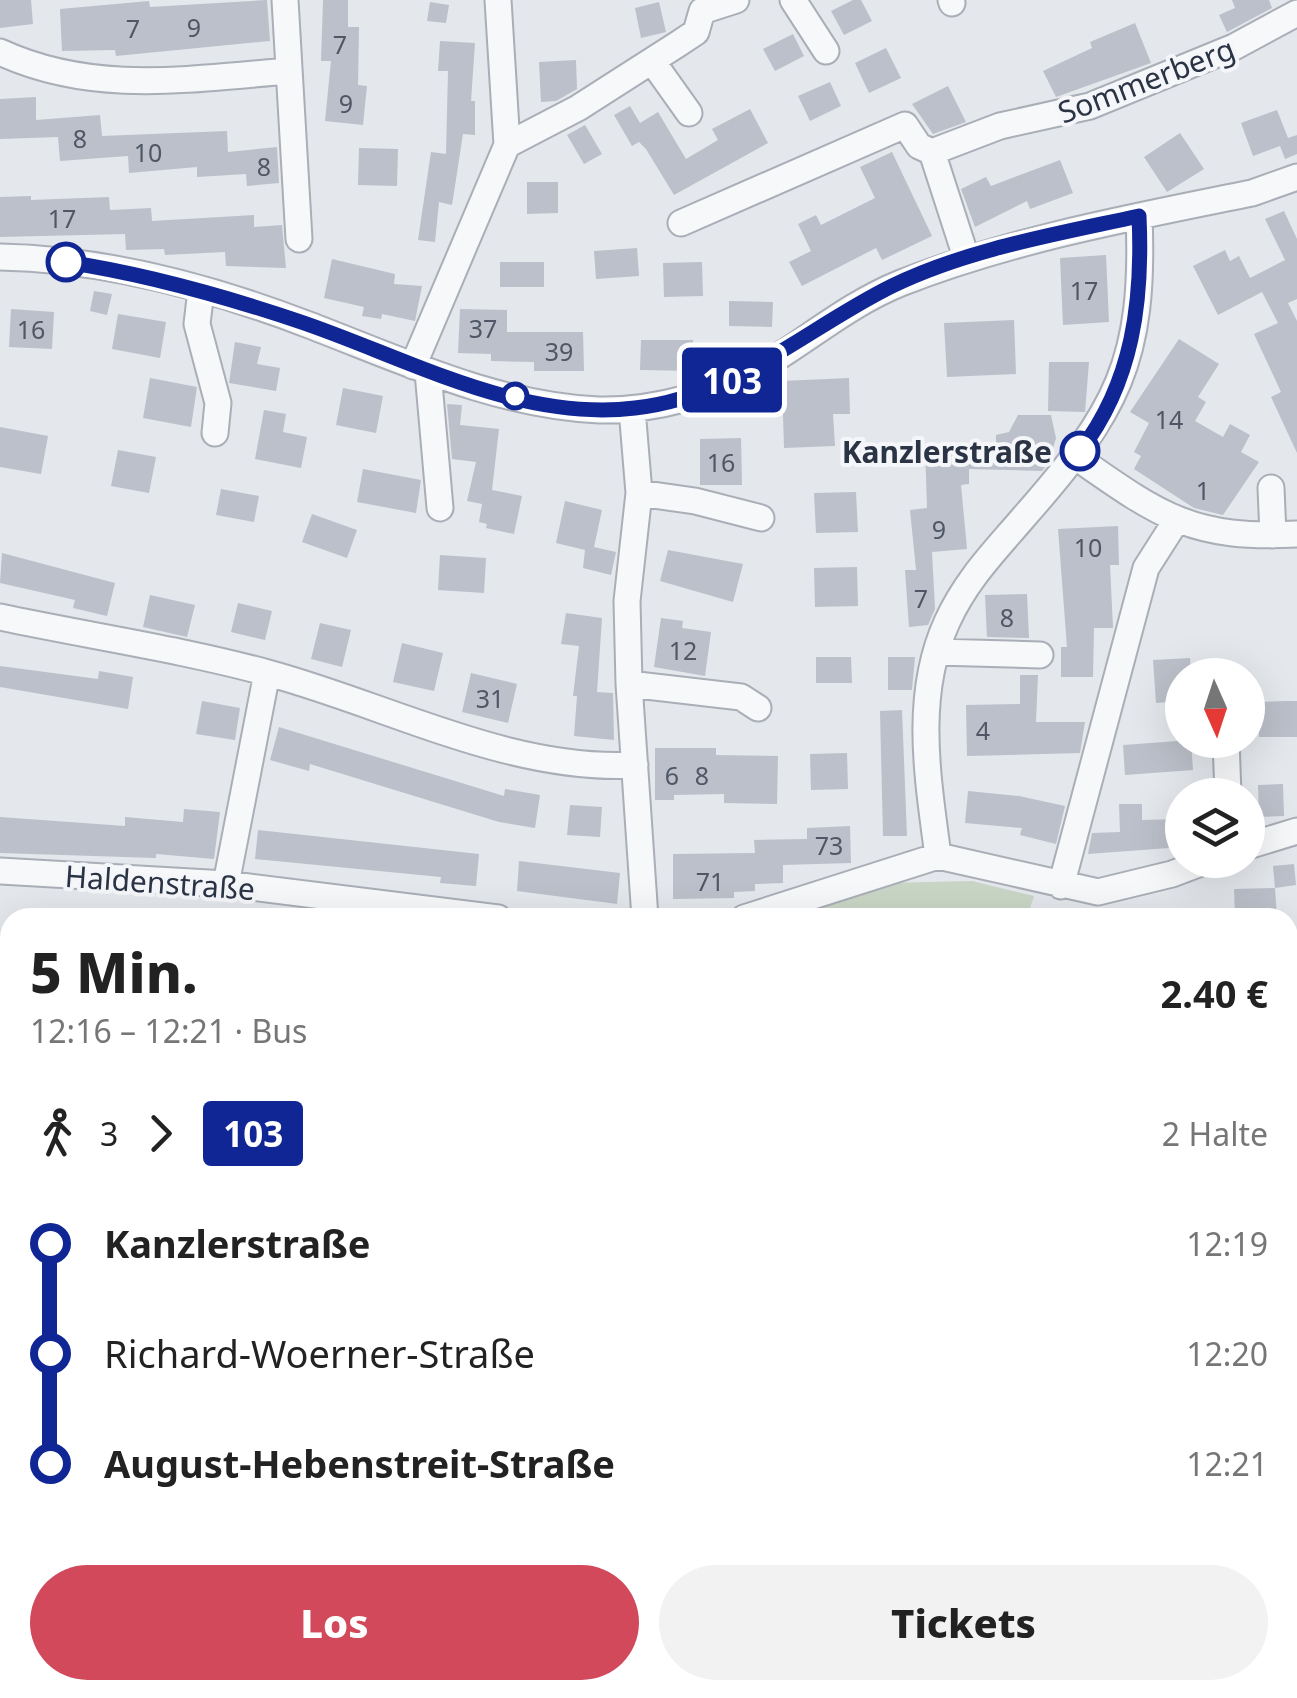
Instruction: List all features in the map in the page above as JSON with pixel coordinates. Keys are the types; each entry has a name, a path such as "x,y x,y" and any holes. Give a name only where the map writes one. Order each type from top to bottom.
{"street":[{"path":"285,0 300,238"},
{"path":"440,508 420,369 507,144 498,0"},
{"path":"507,144 696,32 700,6 736,0"},
{"path":"793,0 826,51"},
{"name":"Sommerberg","path":"932,152 1000,126 1090,106 1234,47 1297,12 1292,0"},
{"path":"0,52 36,68 85,80 151,82 289,71"},
{"path":"652,61 689,113"},
{"path":"681,223 904,125 918,146 932,152 966,258"},
{"path":"0,257 108,268 201,290 304,323 420,369 559,406 632,409 715,388 764,365 808,334 894,286 966,258 1252,193 1297,177"},
{"path":"938,856 924,712 936,652 946,623 976,567 1076,457 1108,408 1124,369 1138,312 1139,216"},
{"path":"201,290 196,324 218,403 215,433"},
{"path":"632,409 639,493 628,602 629,684 644,908"},
{"path":"1076,457 1176,521 1232,535 1285,534 1271,488"},
{"path":"639,493 695,501 762,518"},
{"path":"1061,886 1146,568 1176,521"},
{"path":"0,616 266,673 502,749 608,766 635,765"},
{"path":"936,652 1040,654"},
{"path":"226,884 266,673"},
{"path":"629,684 741,697 758,708"},
{"path":"1265,840 1297,830"},
{"path":"775,908 938,856 982,862 1061,886 1098,892 1165,876"},
{"name":"Haldenstraße","path":"0,871 226,884 418,908"}],"green space":[{"path":"972,881 1034,896 1030,908 815,908 887,883"}],"building":[{"path":"0,0 31,0 33,24 0,28"},
{"path":"267,0 270,41 116,56 115,50 62,51 60,9 149,1 150,7"},
{"path":"323,0 348,0 348,27 359,27 358,85 367,86 363,125 325,121 331,61 321,61"},
{"path":"861,0 872,21 844,35 831,11"},
{"path":"1232,0 1269,0 1272,8 1227,32 1219,15 1235,8"},
{"path":"430,2 449,5 446,23 427,21"},
{"path":"659,2 666,32 641,38 635,8"},
{"path":"1135,23 1151,63 1056,97 1043,71 1092,48 1090,42"},
{"path":"793,34 804,56 775,71 763,49"},
{"path":"440,41 475,43 471,101 475,101 475,135 463,134 452,205 439,202 435,242 418,240 431,152 446,154 448,71 438,71"},
{"path":"886,48 901,78 869,93 855,63"},
{"path":"576,60 577,89 556,101 541,102 539,62"},
{"path":"830,82 841,106 810,121 798,96"},
{"path":"948,86 966,122 933,134 912,104"},
{"path":"36,97 36,120 100,115 102,136 227,131 228,152 277,147 279,183 247,186 246,174 197,177 197,167 129,173 128,156 60,161 58,137 0,139 0,99"},
{"path":"630,106 640,123 658,112 686,159 718,140 712,129 750,109 768,143 674,195 646,149 639,142 632,146 614,115"},
{"path":"1277,110 1288,138 1297,135 1297,154 1285,159 1280,146 1253,156 1241,123"},
{"path":"585,125 602,154 584,164 567,135"},
{"path":"1180,133 1204,169 1167,192 1144,157"},
{"path":"359,148 398,149 397,186 358,185"},
{"path":"892,152 932,236 882,260 876,248 802,286 789,262 811,251 798,224 816,215 821,225 875,198 860,167"},
{"path":"1060,160 1073,193 1030,209 1027,201 975,227 961,189 986,177 991,186"},
{"path":"527,182 558,182 558,213 527,214"},
{"path":"31,196 31,200 109,197 110,210 151,208 152,221 254,215 254,227 282,225 286,268 226,266 225,252 165,255 164,249 126,250 125,234 0,237 0,197"},
{"path":"1284,211 1297,239 1297,299 1288,303 1297,321 1297,453 1271,397 1281,392 1254,334 1278,323 1262,292 1218,315 1193,266 1225,250 1230,261 1239,256 1250,278 1285,260 1265,219"},
{"path":"637,248 639,276 596,279 594,251"},
{"path":"1106,255 1109,322 1063,325 1060,258"},
{"path":"332,259 395,274 394,284 422,286 415,321 382,314 381,319 362,316 364,307 324,298"},
{"path":"500,262 544,262 544,287 500,287"},
{"path":"702,262 703,296 664,297 663,263"},
{"path":"94,291 112,294 107,315 90,311"},
{"path":"729,301 773,302 772,327 729,326"},
{"path":"11,309 54,312 52,349 9,347"},
{"path":"460,309 507,310 507,332 583,332 584,371 534,371 534,362 491,361 491,354 458,353"},
{"path":"118,314 166,322 160,358 112,349"},
{"path":"1014,320 1016,374 947,377 944,323"},
{"path":"1179,339 1219,364 1198,397 1206,402 1195,421 1223,437 1230,424 1250,435 1241,452 1259,462 1223,515 1194,508 1134,469 1141,456 1134,452 1149,423 1130,412"},
{"path":"641,340 693,340 693,371 640,370"},
{"path":"235,342 261,347 257,364 280,368 276,391 229,383"},
{"path":"1049,362 1089,362 1085,412 1048,411"},
{"path":"150,378 197,387 191,427 143,418"},
{"path":"849,378 850,414 833,414 835,446 784,448 782,381"},
{"path":"343,388 383,396 376,433 336,425"},
{"path":"447,404 462,405 460,425 499,429 492,490 522,496 514,534 486,528 487,524 479,522 482,504 467,501 476,462 452,459"},
{"path":"264,410 286,414 283,432 307,437 301,468 255,459"},
{"path":"1018,415 1051,415 1056,438 1049,462 1042,471 969,469 969,484 961,485 967,549 932,552 935,609 928,625 909,627 905,570 916,570 910,510 927,508 925,446 996,444 996,435 1009,432"},
{"path":"0,427 48,436 41,474 0,467"},
{"path":"741,438 742,485 700,485 700,439"},
{"path":"118,450 156,457 149,493 111,486"},
{"path":"363,469 421,480 416,513 357,502"},
{"path":"221,489 259,496 254,522 216,515"},
{"path":"856,492 858,532 816,533 814,493"},
{"path":"565,501 602,510 594,547 616,552 611,575 583,568 585,550 556,543"},
{"path":"312,514 357,530 347,558 302,542"},
{"path":"1118,526 1119,565 1110,565 1113,628 1094,628 1093,677 1061,677 1061,647 1067,647 1058,529"},
{"path":"668,550 743,564 733,602 660,581"},
{"path":"2,553 115,583 107,616 73,608 75,600 0,583"},
{"path":"440,555 486,558 484,593 438,590"},
{"path":"857,567 858,606 815,607 814,568"},
{"path":"1027,594 1029,638 987,637 985,595"},
{"path":"150,595 195,605 187,637 143,627"},
{"path":"238,603 272,611 265,640 231,632"},
{"path":"566,613 602,618 597,692 613,693 614,740 574,736 577,696 573,696 579,646 561,644"},
{"path":"661,618 683,621 682,628 711,632 705,676 654,667"},
{"path":"320,623 351,630 342,667 311,659"},
{"path":"402,643 443,653 434,691 393,682"},
{"path":"816,657 851,657 852,683 816,683"},
{"path":"888,657 915,657 912,690 888,690"},
{"path":"1165,659 1165,702 1156,703 1153,660"},
{"path":"0,666 98,679 99,671 133,677 128,709 0,687"},
{"path":"471,673 517,684 508,723 462,712"},
{"path":"1020,675 1038,675 1036,722 1085,722 1080,753 967,756 966,705 1020,704"},
{"path":"202,701 240,708 235,740 196,734"},
{"path":"1297,701 1297,737 1265,737 1265,702"},
{"path":"902,710 907,836 883,836 880,711"},
{"path":"279,727 504,796 505,789 540,795 535,828 499,822 310,764 309,771 270,760"},
{"path":"1165,742 1165,758 1192,758 1193,770 1125,775 1123,745"},
{"path":"655,748 716,748 716,755 778,756 777,804 724,803 724,794 674,795 674,800 655,800"},
{"path":"847,753 848,789 811,790 810,754"},
{"path":"1283,784 1284,816 1265,817 1265,785"},
{"path":"968,791 1065,806 1056,844 1020,835 1022,828 965,823"},
{"path":"1119,804 1142,804 1142,820 1165,819 1165,848 1088,854 1092,833 1120,832"},
{"path":"570,805 602,807 600,837 567,835"},
{"path":"184,809 220,812 214,859 156,854 156,858 0,853 0,817 125,826 125,817 183,822"},
{"path":"850,826 851,863 783,865 783,883 755,884 755,891 734,892 734,898 673,899 673,854 755,853 754,840 807,839 807,828"},
{"path":"258,830 479,854 476,886 440,883 441,877 255,859"},
{"path":"519,861 620,873 617,904 517,891"},
{"path":"1294,864 1296,885 1275,888 1273,866"},
{"path":"1275,888 1276,908 1235,908 1234,889"}],"bus line":[{"name":"103","path":"66,262 201,290 304,323 428,372 502,392 559,406 632,409 715,388 764,365 808,334 894,286 966,258 1139,216 1138,312 1124,369 1108,408 1080,451"}],"place":[{"name":"Kanzlerstraße","path":"1080,451"}]}
